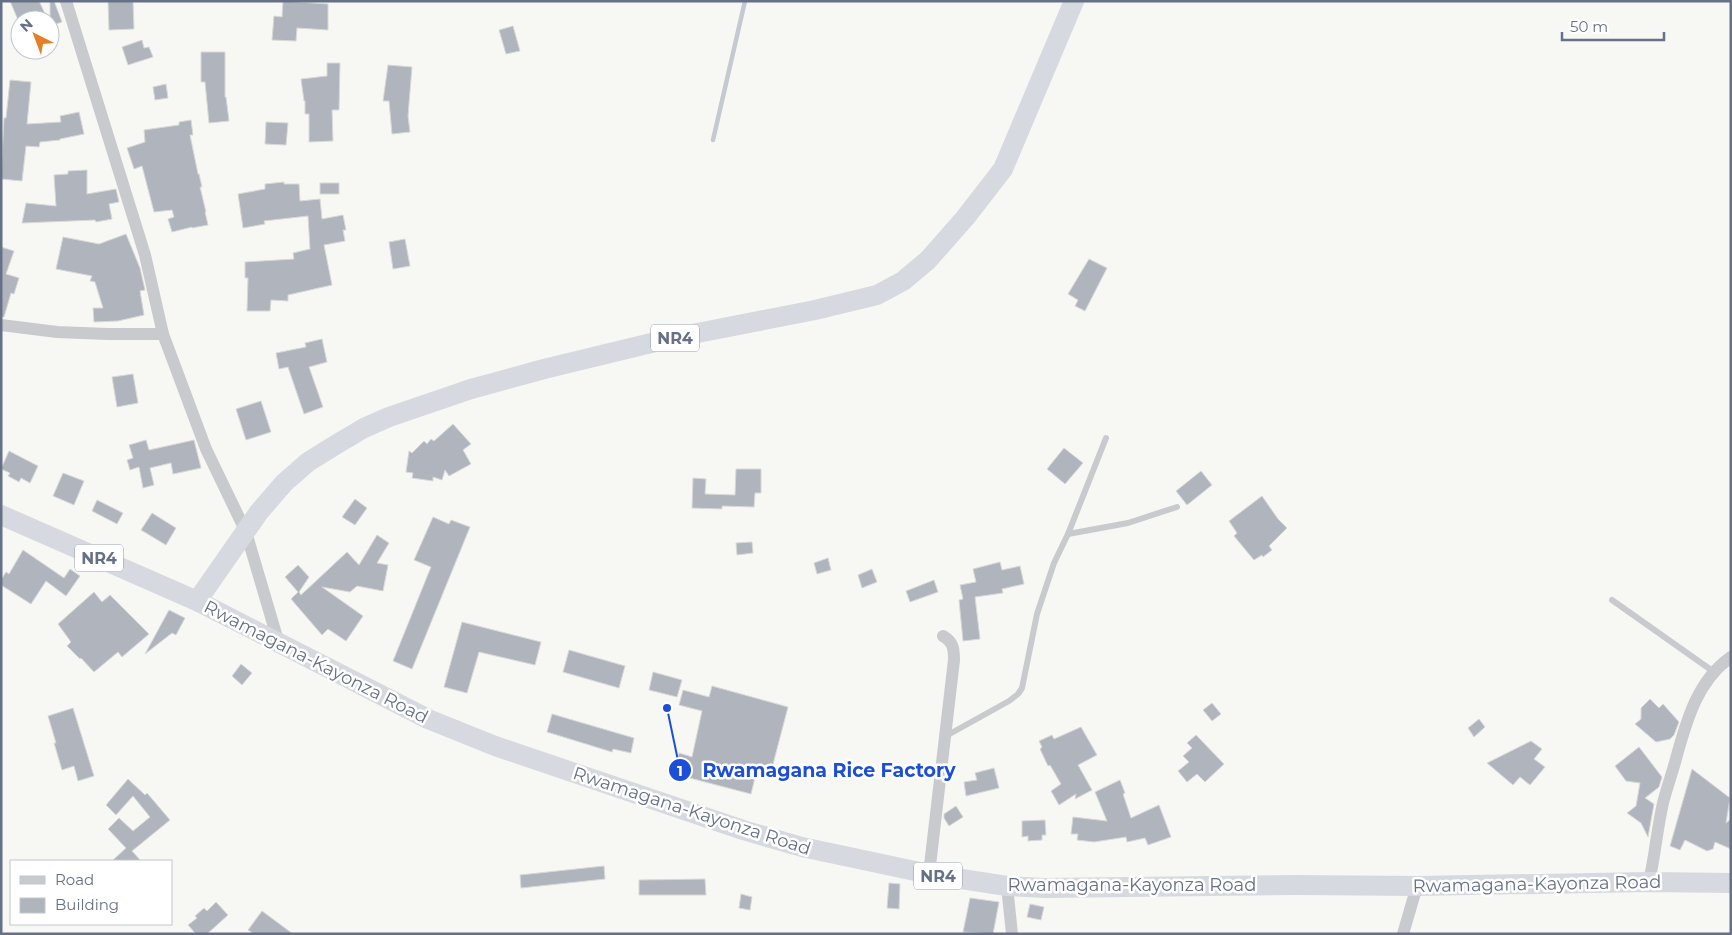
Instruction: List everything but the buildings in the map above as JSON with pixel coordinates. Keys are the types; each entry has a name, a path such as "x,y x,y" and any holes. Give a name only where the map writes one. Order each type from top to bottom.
{"highway":[{"name":"NR4","path":"1,515 197,602 268,501 284,483 308,462 364,428 408,410 472,389 544,369 672,338 815,310 877,295 903,281 928,260 965,218 1003,169 1074,1"},
{"name":"Rwamagana-Kayonza Road","path":"197,602 428,718 512,752 802,848 929,874 1007,886 1045,888 1297,885 1417,886 1649,882 1731,883"}],"street":[{"path":"66,1 145,256 163,334 206,449 246,532 279,644"},
{"path":"1,325 66,332 163,334"},
{"path":"929,874 946,736 954,649 951,641 943,636"},
{"path":"1649,882 1663,804 1691,710 1700,692 1714,672 1731,656"},
{"path":"1007,886 1012,934"},
{"path":"1403,934 1417,886"}],"lane":[{"path":"946,736 1009,701 1022,688 1037,614 1054,563 1068,534 1106,438"},
{"path":"1068,534 1128,523 1177,507"},
{"path":"1612,600 1714,672"}],"waterway":[{"path":"713,140 745,1"}],"place":[{"name":"Rwamagana Rice Factory","path":"667,708"}]}
